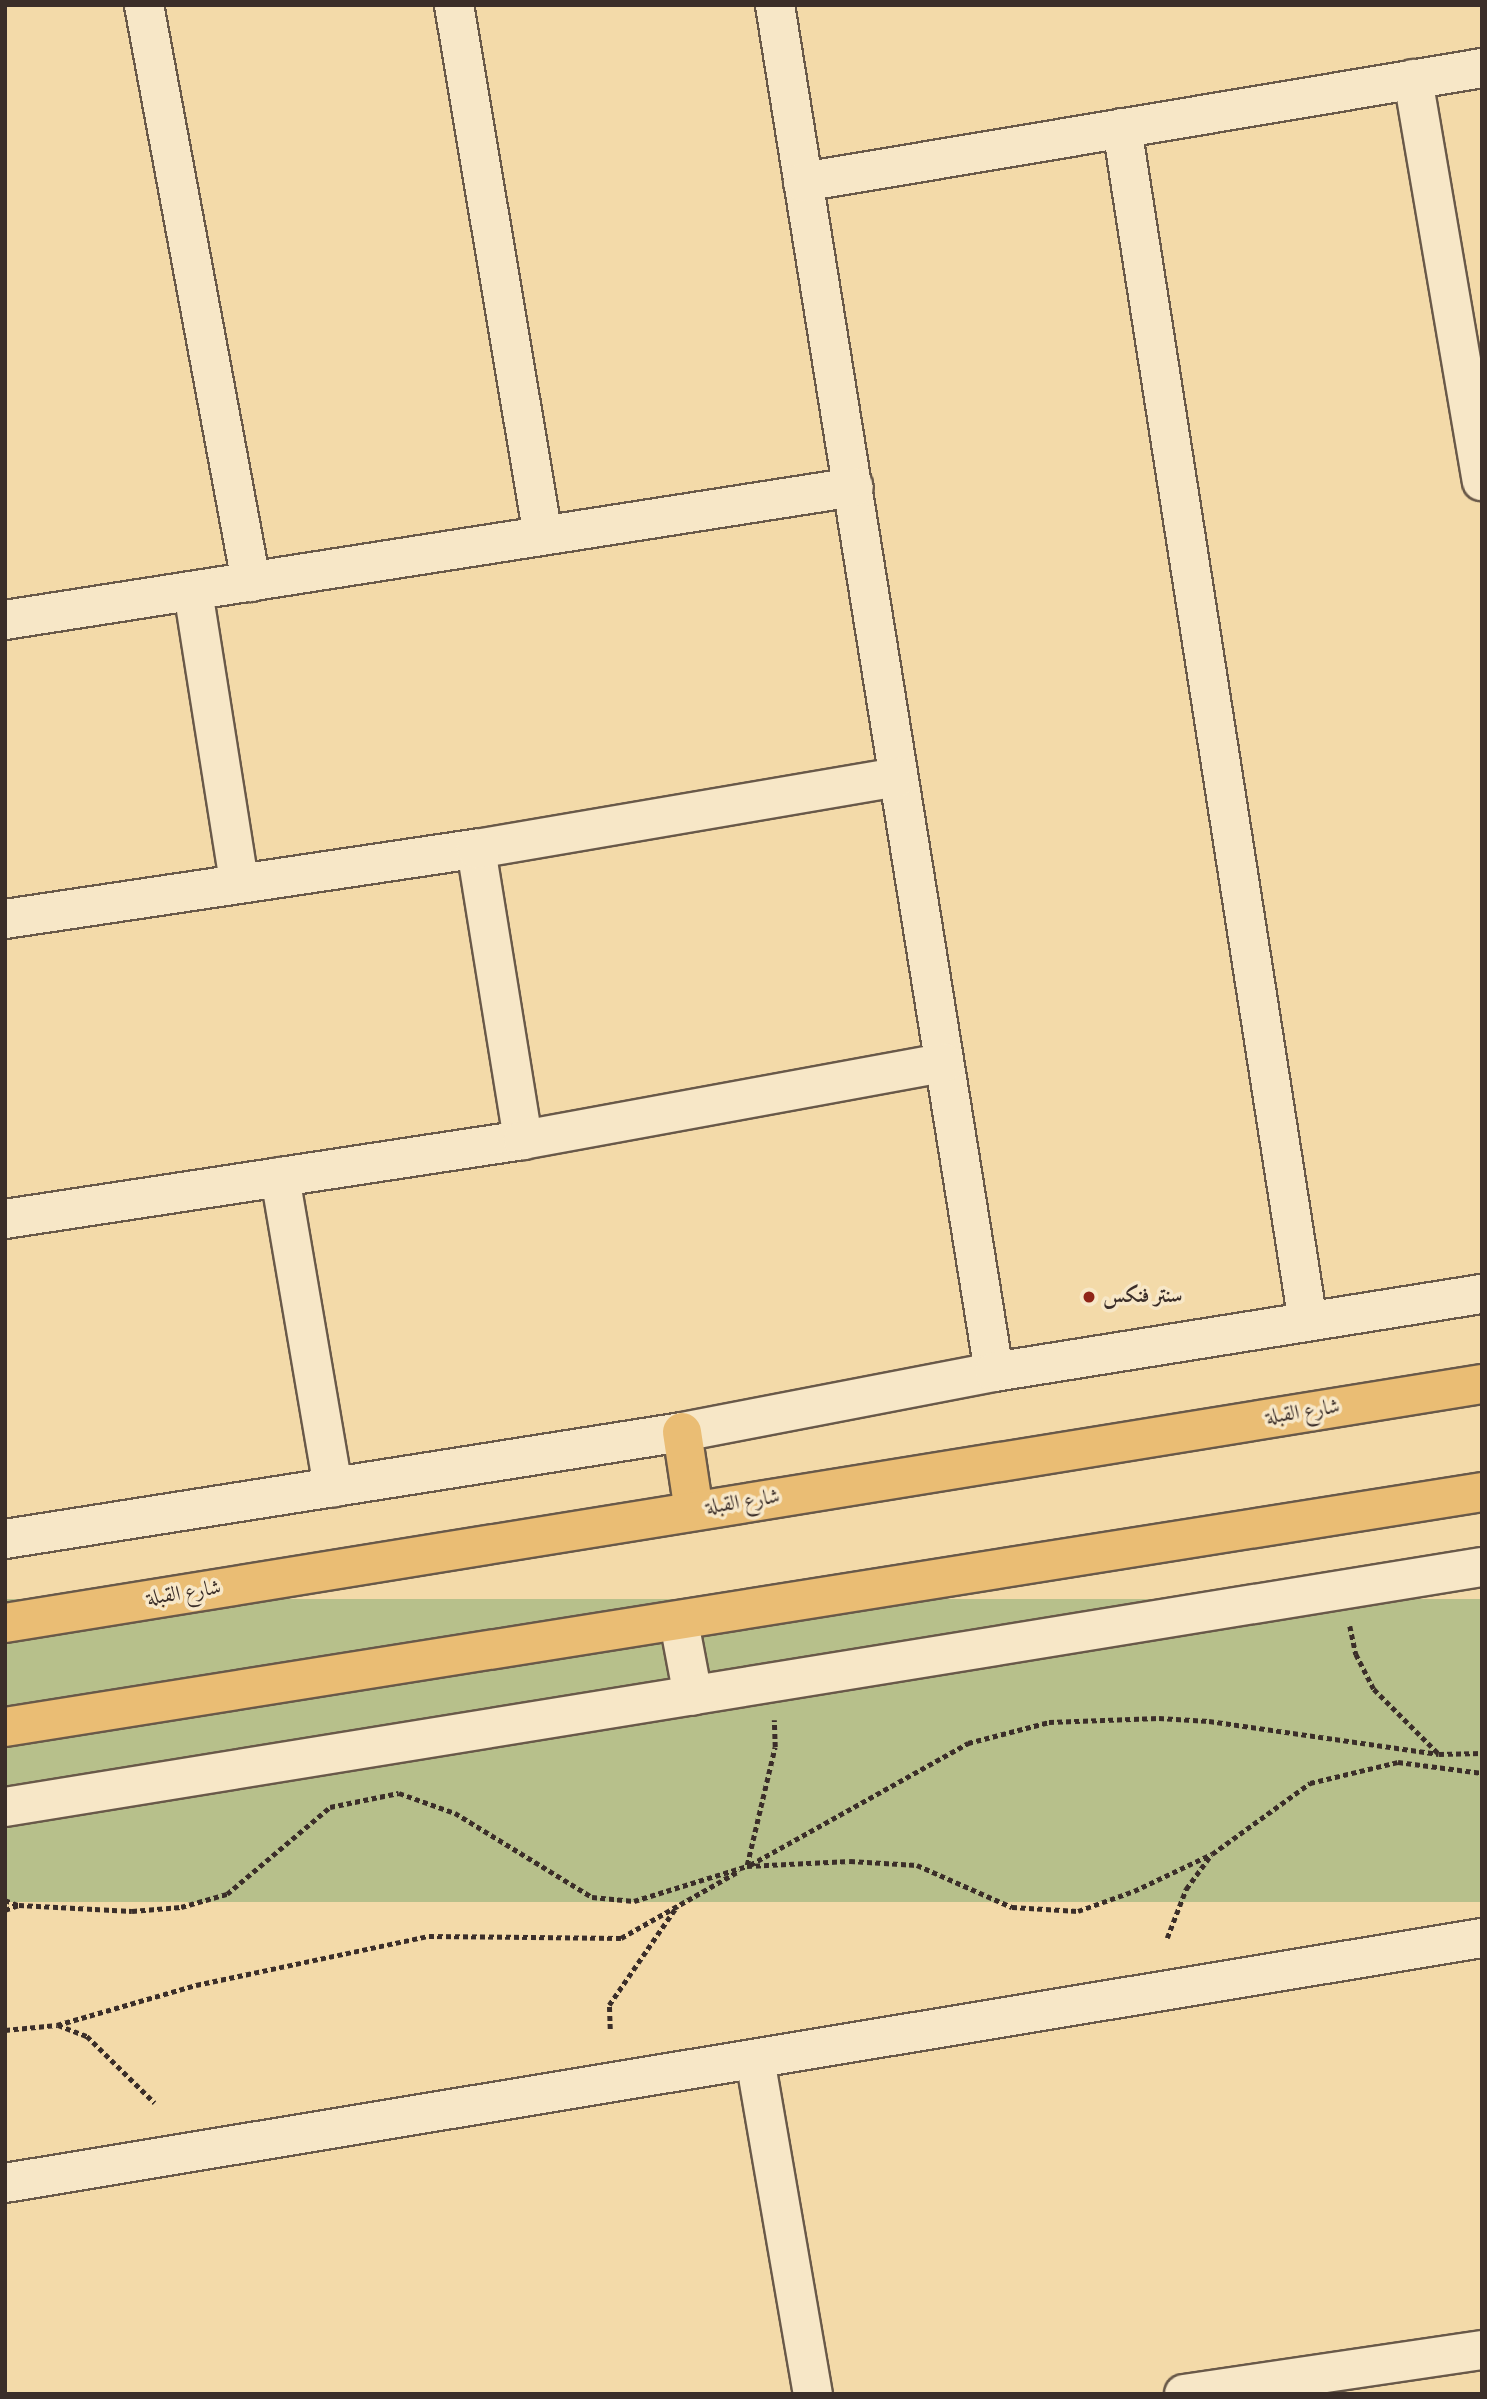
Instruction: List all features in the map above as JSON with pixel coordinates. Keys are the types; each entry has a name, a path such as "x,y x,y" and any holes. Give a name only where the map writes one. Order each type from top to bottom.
{"main road":[{"name":"شارع القبلة","path":"5,1623 1482,1384"},
{"path":"682,1432 694,1511"},
{"path":"5,1727 680,1622 1482,1492"}],"street":[{"path":"144,5 251,582"},
{"path":"454,5 543,536"},
{"path":"775,5 855,488 898,776 994,1371"},
{"path":"803,182 1482,68"},
{"path":"1413,79 1482,481"},
{"path":"1122,128 1308,1322"},
{"path":"5,620 855,488"},
{"path":"193,591 239,883"},
{"path":"5,919 476,849 898,776"},
{"path":"476,849 523,1140"},
{"path":"5,1219 523,1140 944,1063"},
{"path":"280,1177 333,1488"},
{"path":"5,1539 682,1432 994,1371 1482,1293"},
{"path":"5,1807 1482,1567"},
{"path":"680,1622 693,1696"},
{"path":"5,2183 1482,1938"},
{"path":"755,2059 813,2394"},
{"path":"1184,2394 1482,2350"}],"path":[{"path":"1343,1590 1356,1654 1374,1689 1439,1755"},
{"path":"747,1866 775,1747 773,1683"},
{"path":"5,2030 57,2025 196,1985 429,1936 621,1938 968,1743 1049,1722 1159,1718 1209,1721 1439,1755 1482,1753"},
{"path":"5,1900 19,1905 132,1911 181,1907 227,1894 330,1807 399,1793 454,1813 592,1897 634,1901 747,1866 850,1861 918,1865 1012,1907 1078,1911 1134,1891 1212,1854 1310,1783 1398,1762 1482,1774"},
{"path":"1167,1938 1186,1889 1212,1854"},
{"path":"5,1910 19,1905"},
{"path":"610,2029 610,2005 678,1906"},
{"path":"57,2025 88,2036 155,2103"}],"green space":[{"path":"5,1599 1482,1599 1482,1902 5,1902"}],"place":[{"name":"سنتر فنكس","path":"1089,1297"}]}
